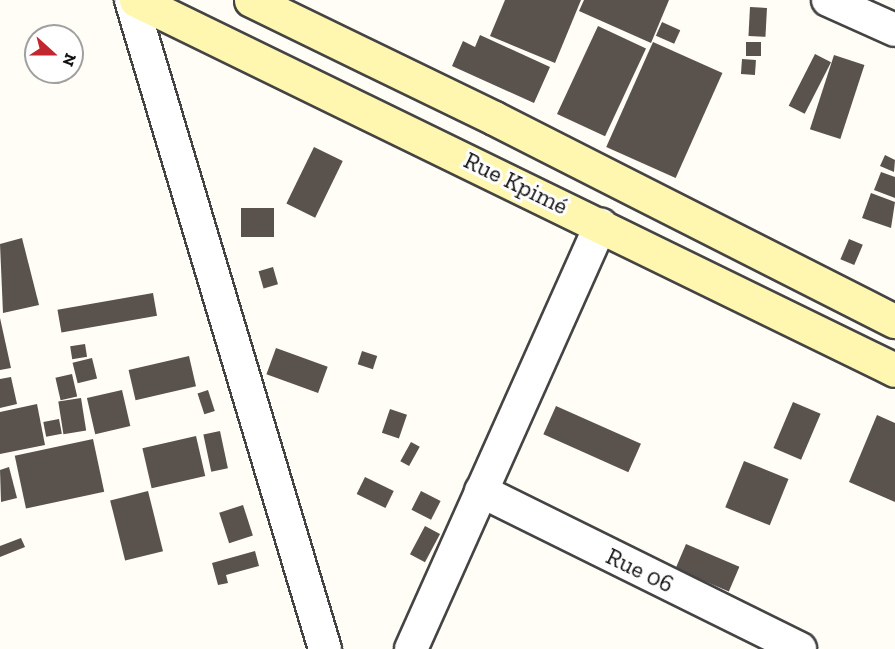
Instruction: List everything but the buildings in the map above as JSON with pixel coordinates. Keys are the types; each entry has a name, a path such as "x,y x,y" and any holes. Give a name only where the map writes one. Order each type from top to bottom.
{"main road":[{"name":"Rue Kpimé","path":"136,0 895,370"},
{"name":"Rue Kpimé","path":"250,0 494,117 895,321"}],"street":[{"path":"130,0 325,649"},
{"path":"828,0 895,30"},
{"path":"411,649 601,225"},
{"name":"Rue 06","path":"481,491 800,649"}]}
